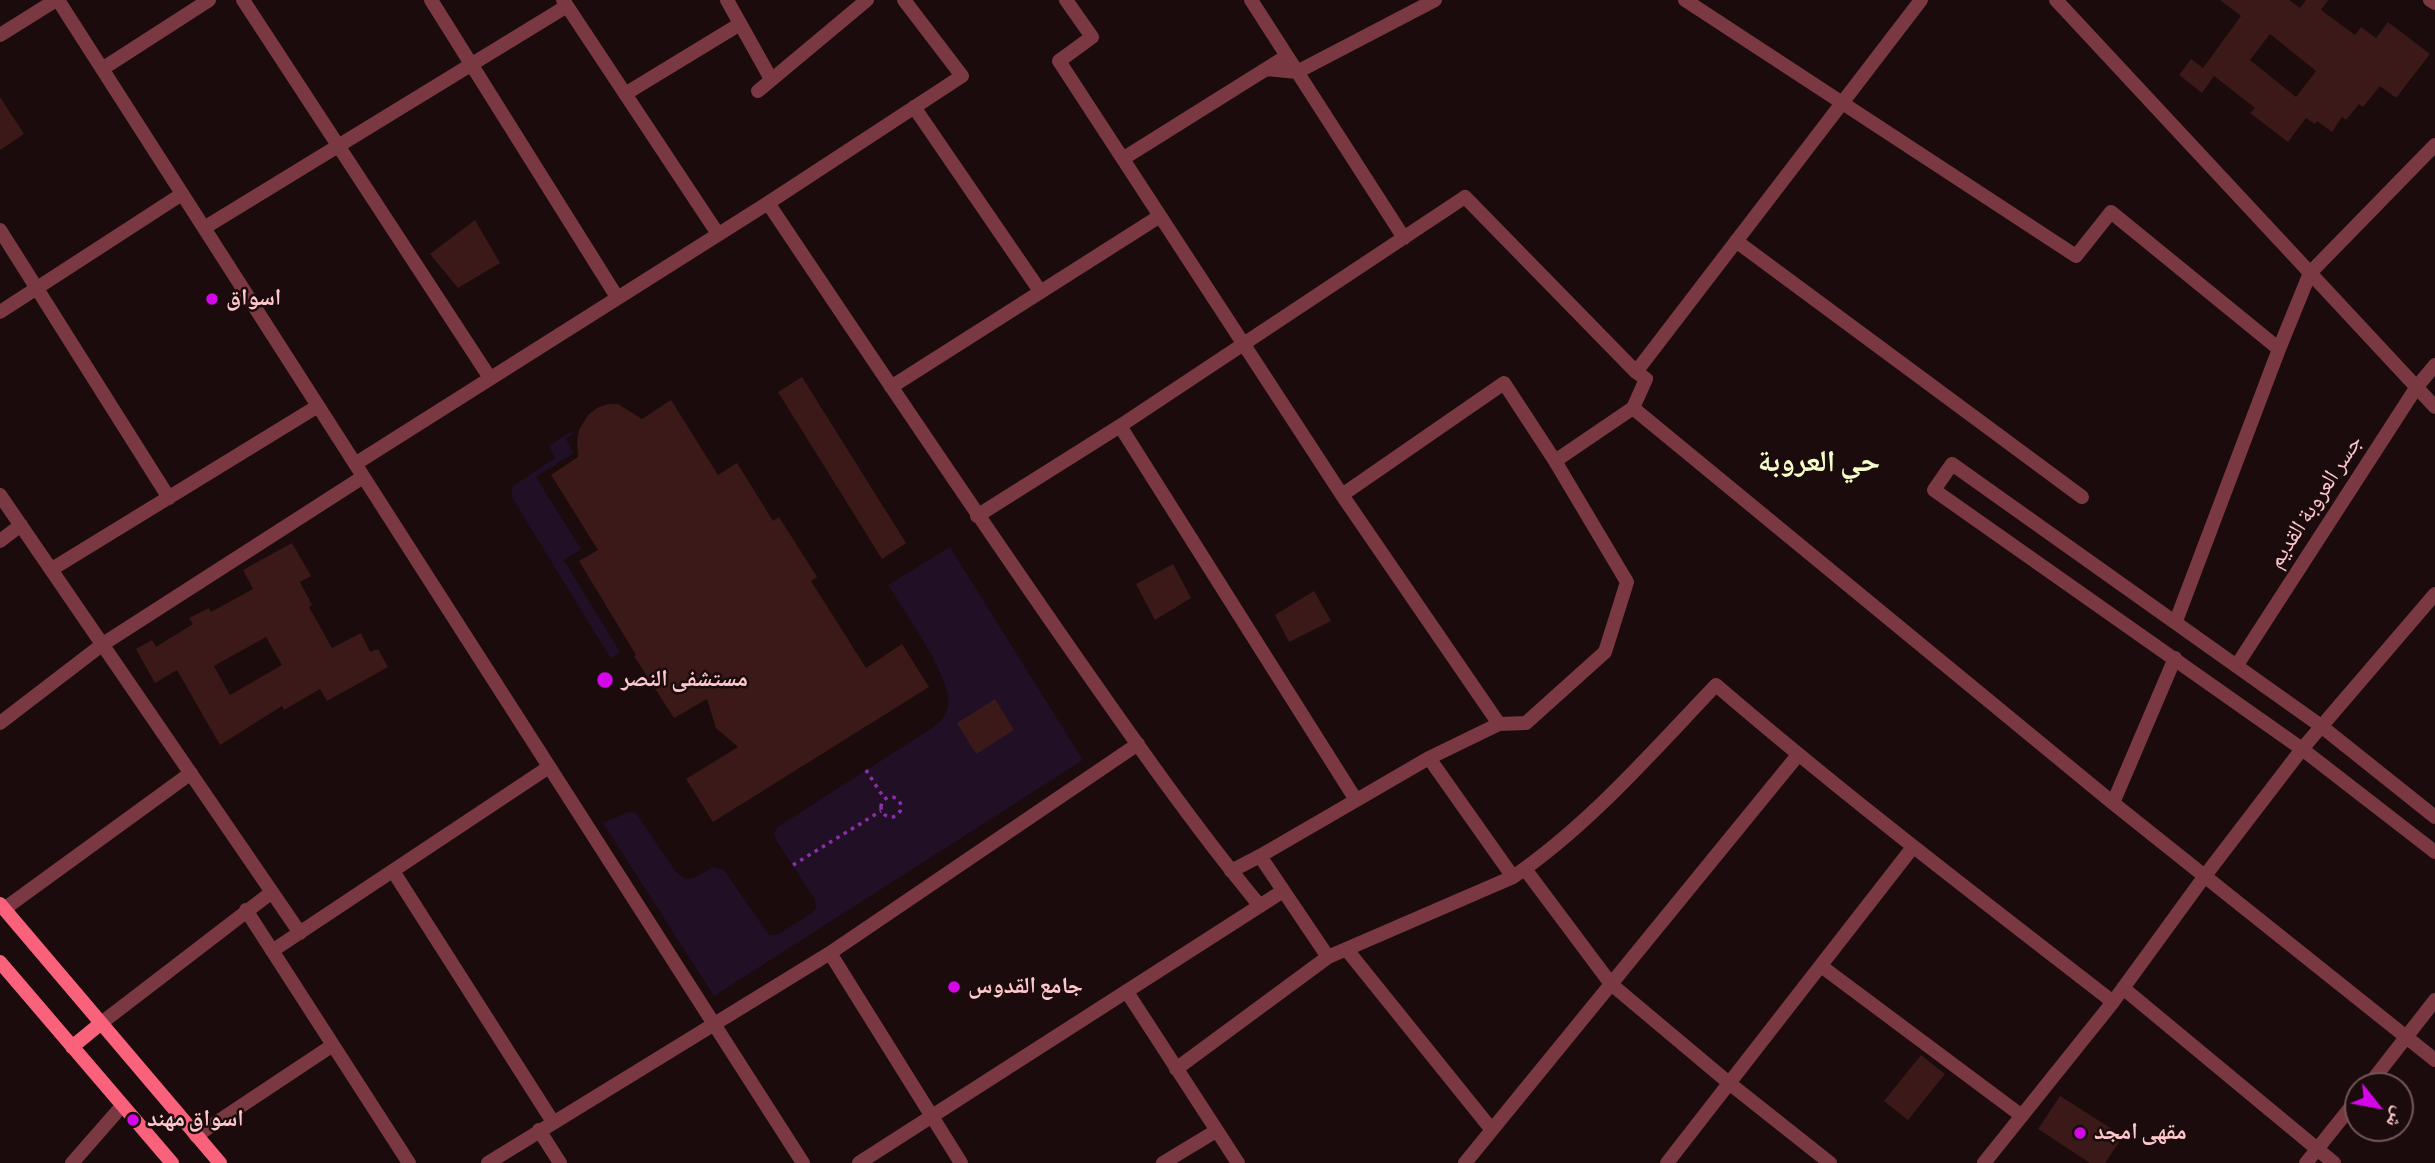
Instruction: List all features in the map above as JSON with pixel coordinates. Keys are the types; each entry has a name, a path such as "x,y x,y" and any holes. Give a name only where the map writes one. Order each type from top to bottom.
{"main road":[{"path":"2,907 220,1163"},
{"path":"0,962 172,1163"},
{"path":"72,1047 100,1024"}],"street":[{"path":"0,35 57,0 803,1163"},
{"path":"102,69 209,0"},
{"path":"243,0 490,378"},
{"path":"432,0 617,297"},
{"path":"727,0 771,79"},
{"path":"758,91 867,0"},
{"path":"0,723 103,644 490,378 768,203 962,76 904,0"},
{"path":"1066,0 1092,37 1059,61 1342,495 1499,724"},
{"path":"1251,0 1404,238"},
{"path":"1266,69 1297,72 1435,0"},
{"path":"1685,0 2076,256 2111,212 2278,349"},
{"path":"1636,372 1920,0"},
{"path":"2056,0 2435,407"},
{"path":"2430,0 2435,3"},
{"path":"204,228 472,64 565,3 718,234"},
{"path":"625,94 740,23"},
{"path":"1124,158 1287,56"},
{"path":"914,107 1040,291"},
{"path":"2176,621 2278,349 2310,273 2435,145"},
{"path":"0,312 182,194"},
{"path":"977,516 1120,426 1465,197 1636,372 1646,379 1633,408 1555,461"},
{"path":"768,203 977,516 1138,744 1259,906"},
{"path":"891,387 1160,216"},
{"path":"0,230 169,498"},
{"path":"1736,242 2082,497"},
{"name":"جسر العروبة القديم","path":"2237,665 2416,388 2435,365"},
{"path":"1231,871 1429,758 1499,724 1526,723 1605,652 1628,582 1504,383 1342,495"},
{"path":"52,569 318,406"},
{"path":"1633,408 2204,877 2435,1060"},
{"path":"1120,426 1356,800"},
{"path":"2435,817 2321,726 1952,464 1934,490 2302,749 2435,852"},
{"path":"0,495 300,933"},
{"path":"0,541 21,525"},
{"path":"1984,1163 2113,1002 2302,749 2435,594"},
{"path":"2113,803 2175,658"},
{"path":"1175,1069 1328,957 1519,873 1578,826 1716,685 1913,847 2113,1002"},
{"path":"488,1163 830,953 1138,744"},
{"path":"1465,1163 1798,755"},
{"path":"1429,758 1611,984 1830,1163"},
{"path":"272,951 549,767"},
{"path":"2,907 191,773"},
{"path":"1667,1163 1913,847"},
{"path":"1260,856 1328,957"},
{"path":"393,870 553,1122"},
{"path":"859,1163 1283,891"},
{"path":"100,1024 272,892"},
{"path":"246,910 409,1163"},
{"path":"1347,950 1492,1130"},
{"path":"830,953 961,1163"},
{"path":"1821,966 2022,1116"},
{"path":"2123,988 2334,1163"},
{"path":"1126,992 1238,1163"},
{"path":"2379,1072 2435,1000"},
{"path":"196,1136 333,1045"},
{"path":"72,1163 122,1106"},
{"path":"2306,1163 2344,1116"},
{"path":"539,1130 561,1163"},
{"path":"1163,1163 1216,1131"}],"path":[{"path":"866,770 884,798"},
{"path":"884,798 897,798 901,804 896,815 889,817 881,811 884,798"},
{"path":"793,866 881,811"}],"shaded area":[{"path":"571,431 573,434 566,439 574,453 536,477 581,549 564,560 620,652 611,659 511,496 513,486 555,458 549,446"},
{"path":"950,547 1083,760 714,996 603,823 628,812 636,813 676,872 685,879 694,878 713,867 724,870 769,935 779,934 813,912 816,908 815,900 776,840 774,832 779,826 929,730 944,717 948,705 943,679 926,645 888,585"}],"building":[{"path":"2220,0 2289,0 2300,8 2306,0 2328,0 2321,10 2355,35 2361,27 2376,38 2388,22 2430,54 2396,98 2380,86 2363,107 2359,104 2346,120 2342,117 2332,132 2317,121 2315,124 2306,118 2288,142 2250,113 2255,108 2214,76 2202,93 2179,75 2191,59 2203,68 2241,16","holes":["2270,34 2316,71 2296,97 2250,60"]},
{"path":"0,97 24,134 0,150"},
{"path":"475,220 500,263 458,288 430,254"},
{"path":"802,377 906,543 882,559 778,392"},
{"path":"671,400 718,475 737,463 773,521 779,517 817,577 811,581 866,668 902,644 929,687 713,822 686,779 738,747 716,728 707,699 674,718 634,656 636,655 579,561 598,550 551,475 578,457 579,430 588,415 597,408 618,404 642,419"},
{"path":"292,543 311,576 300,582 312,605 309,607 332,648 361,633 370,652 378,649 388,667 327,701 320,689 284,710 282,706 220,745 177,670 155,683 136,649 152,640 156,647 193,624 189,618 209,608 211,612 253,589 243,570","holes":["266,637 282,665 230,695 214,666"]},
{"path":"1173,564 1191,598 1155,620 1136,584"},
{"path":"1314,591 1331,621 1289,642 1275,615"},
{"path":"995,699 1014,730 976,754 957,723"},
{"path":"1921,1055 1945,1074 1908,1120 1884,1101"},
{"name":"مقهى امجد","path":"2060,1096 2123,1136 2105,1163 2090,1163 2038,1129"}],"place":[{"name":"اسواق","path":"212,299"},
{"name":"مستشفى النصر","path":"605,680"},
{"name":"جامع القدوس","path":"954,987"},
{"name":"اسواق مهند","path":"133,1120"},
{"name":"مقهى امجد","path":"2080,1133"}],"district":[{"name":"حي العروبة","path":"1819,463"}]}
